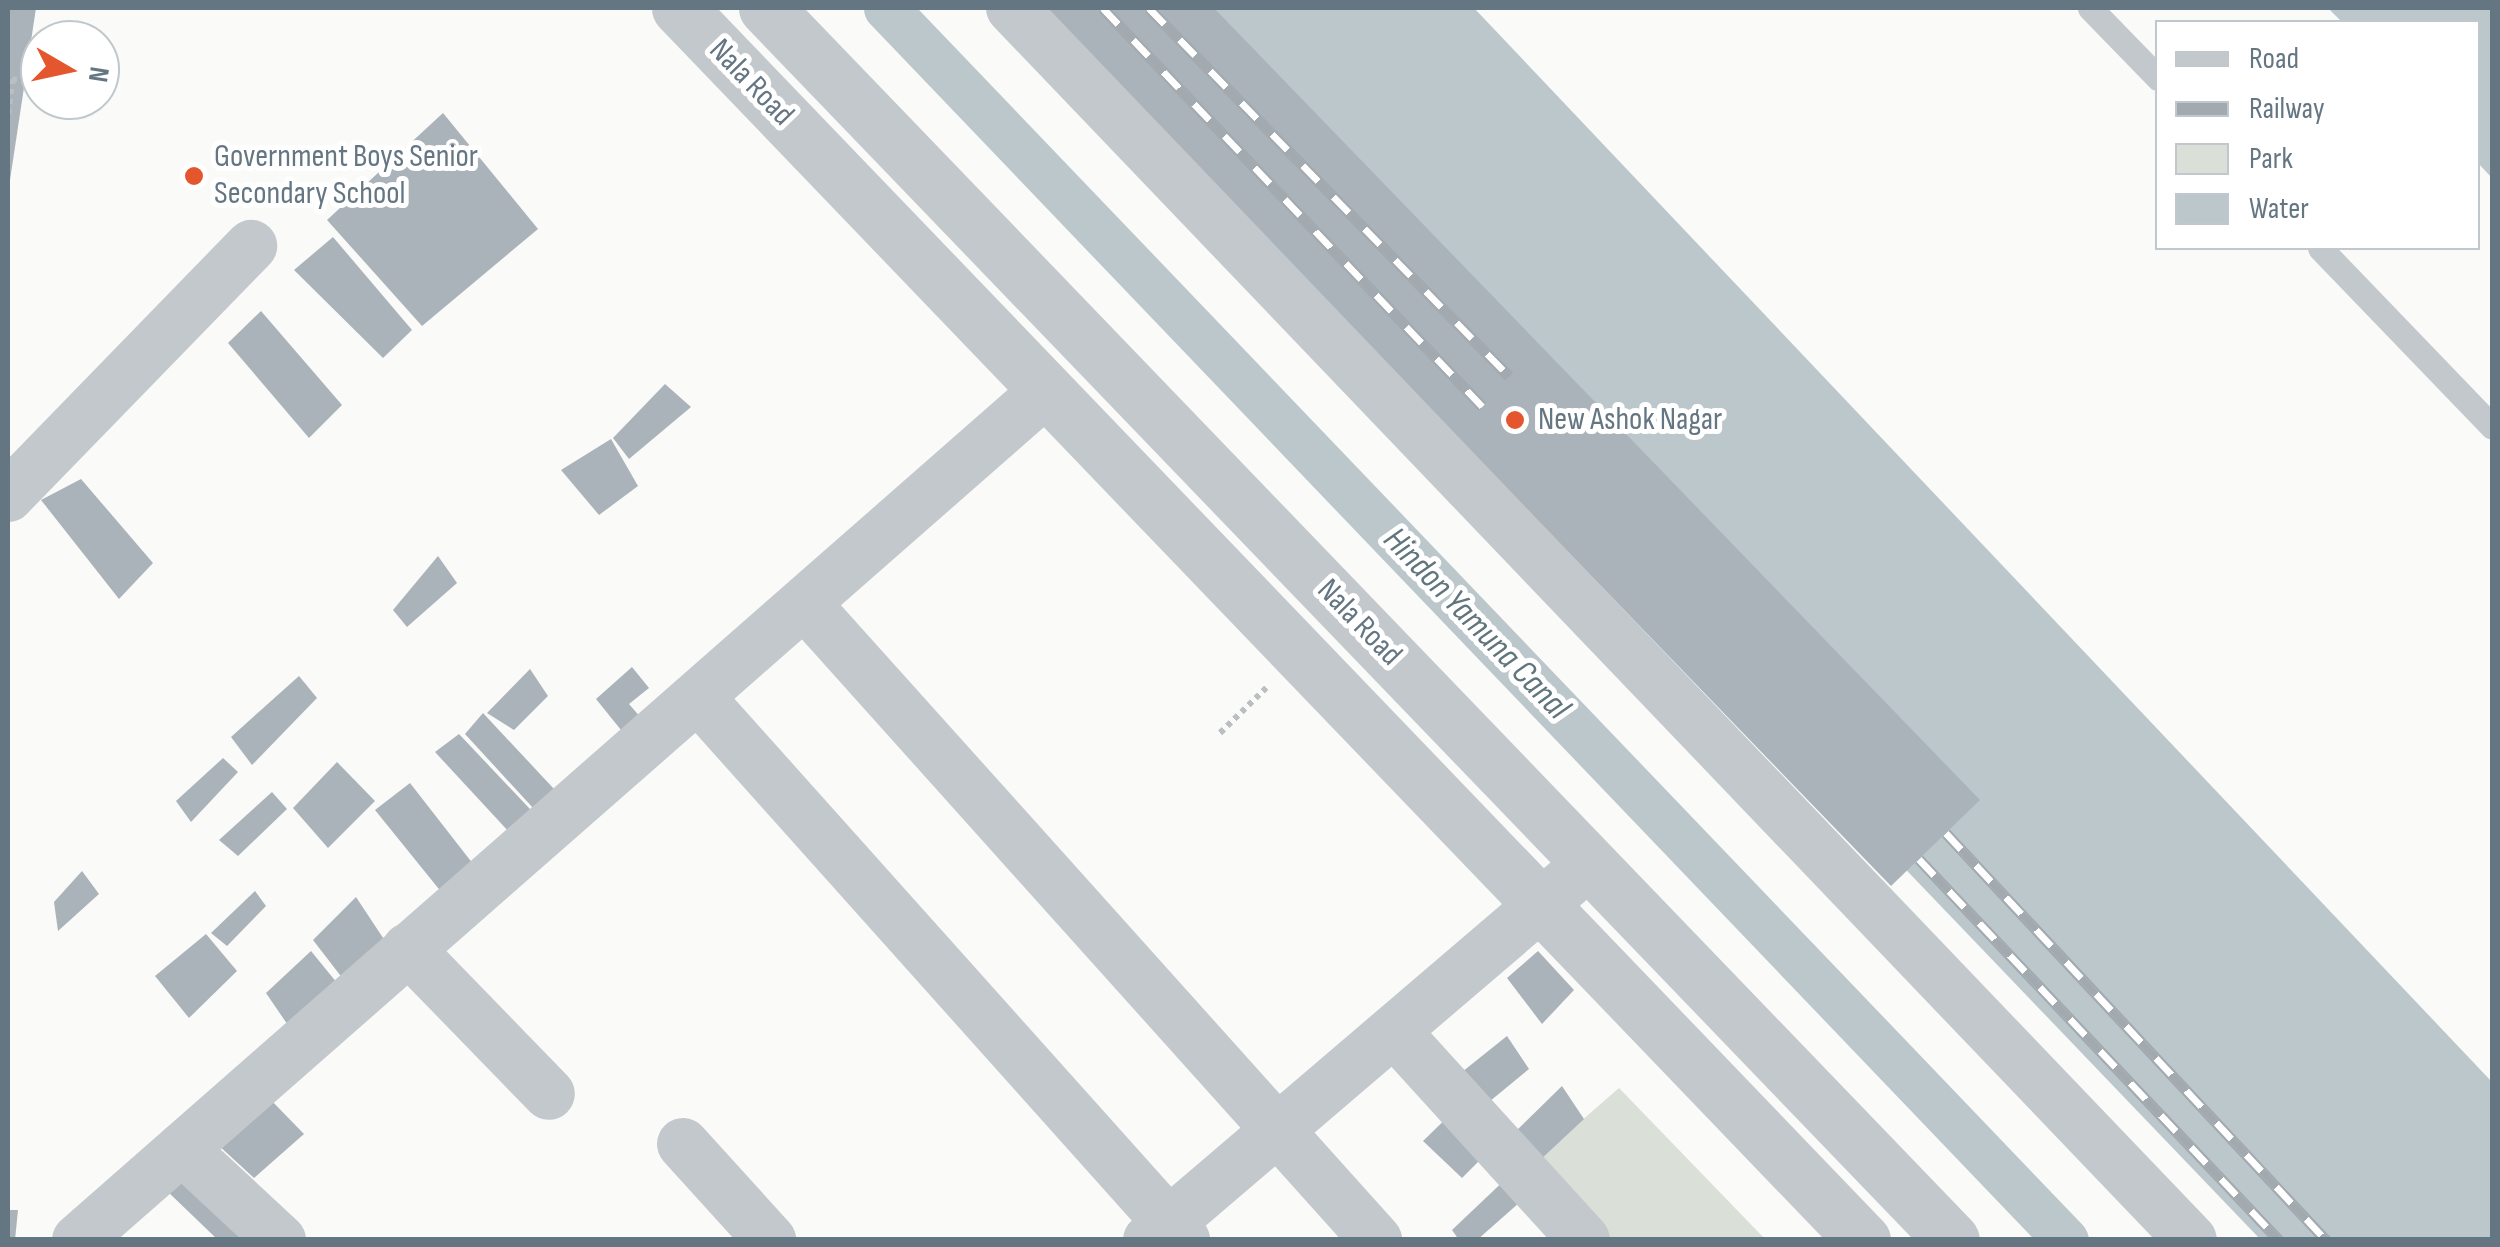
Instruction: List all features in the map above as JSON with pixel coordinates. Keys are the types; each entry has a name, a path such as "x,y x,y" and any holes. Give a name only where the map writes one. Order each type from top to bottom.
{"street":[{"name":"Nala Road","path":"679,8 1864,1240"},
{"name":"Nala Road","path":"766,8 1952,1240"},
{"path":"1012,8 2191,1240"},
{"path":"8,496 251,246"},
{"path":"78,1240 1047,390"},
{"path":"1098,443 1144,399"},
{"path":"805,604 1376,1240"},
{"path":"698,698 1167,1234 1275,1130 1590,863"},
{"path":"408,949 548,1094"},
{"path":"1394,1031 1584,1240"},
{"path":"683,1144 770,1240"},
{"path":"182,1149 280,1240"}],"lane":[{"path":"2090,8 2155,75"},
{"path":"2322,250 2492,427"}],"path":[{"path":"8,114 12,80 20,81"},
{"path":"1220,733 1300,654"}],"green space":[{"path":"1619,1088 1765,1239 1591,1239 1526,1169"}],"water":[{"path":"1080,8 1474,8 2492,1082 2492,1239 2260,1239"},
{"path":"2328,8 2492,8 2492,178 2480,165 2480,20 2340,20"}],"building":[{"path":"8,8 36,8 34,20 20,20 20,114 8,180"},
{"path":"1042,8 1214,8 1980,800 1891,886"},
{"path":"443,113 538,229 422,326 327,220"},
{"path":"333,237 412,330 383,358 294,270"},
{"path":"261,311 342,405 309,438 228,343"},
{"path":"665,384 691,407 629,459 613,438"},
{"path":"611,439 638,486 599,515 561,470"},
{"path":"81,479 153,563 119,599 41,500"},
{"path":"438,556 457,583 407,627 393,610"},
{"path":"632,667 649,688 629,704 654,733 634,746 596,699"},
{"path":"530,669 548,696 514,730 487,713"},
{"path":"299,676 317,698 252,765 231,737"},
{"path":"483,713 569,805 546,822 465,734"},
{"path":"459,734 546,826 521,845 435,752"},
{"path":"223,758 238,772 191,822 176,801"},
{"path":"337,762 375,801 328,848 293,808"},
{"path":"410,783 484,878 451,904 375,810"},
{"path":"272,792 287,809 238,856 219,840"},
{"path":"82,871 99,894 58,931 54,902"},
{"path":"255,891 266,906 227,946 211,933"},
{"path":"356,897 393,953 350,988 313,940"},
{"path":"206,934 237,971 189,1018 155,976"},
{"path":"311,951 346,994 294,1034 266,993"},
{"path":"1538,951 1574,990 1542,1024 1507,978"},
{"path":"1507,1036 1529,1069 1484,1106 1457,1076"},
{"path":"1562,1086 1584,1119 1539,1161 1514,1133"},
{"path":"268,1097 304,1134 254,1178 216,1143"},
{"path":"1459,1106 1494,1146 1462,1178 1423,1141"},
{"path":"197,1165 275,1240 218,1240 166,1190"},
{"path":"1511,1174 1528,1195 1477,1240 1459,1240 1452,1230"},
{"path":"8,1210 18,1210 15,1240 8,1240"}],"waterway":[{"name":"Hindon Yamuna Canal","path":"886,8 2066,1240"}],"railway":[{"path":"1103,8 1482,406"},
{"path":"1149,8 1509,376"},
{"path":"1946,833 2326,1240"},
{"path":"1919,859 2279,1240"}],"place":[{"name":"Government Boys Senior Secondary School","path":"194,176"},
{"name":"New Ashok Nagar","path":"1515,420"}]}
